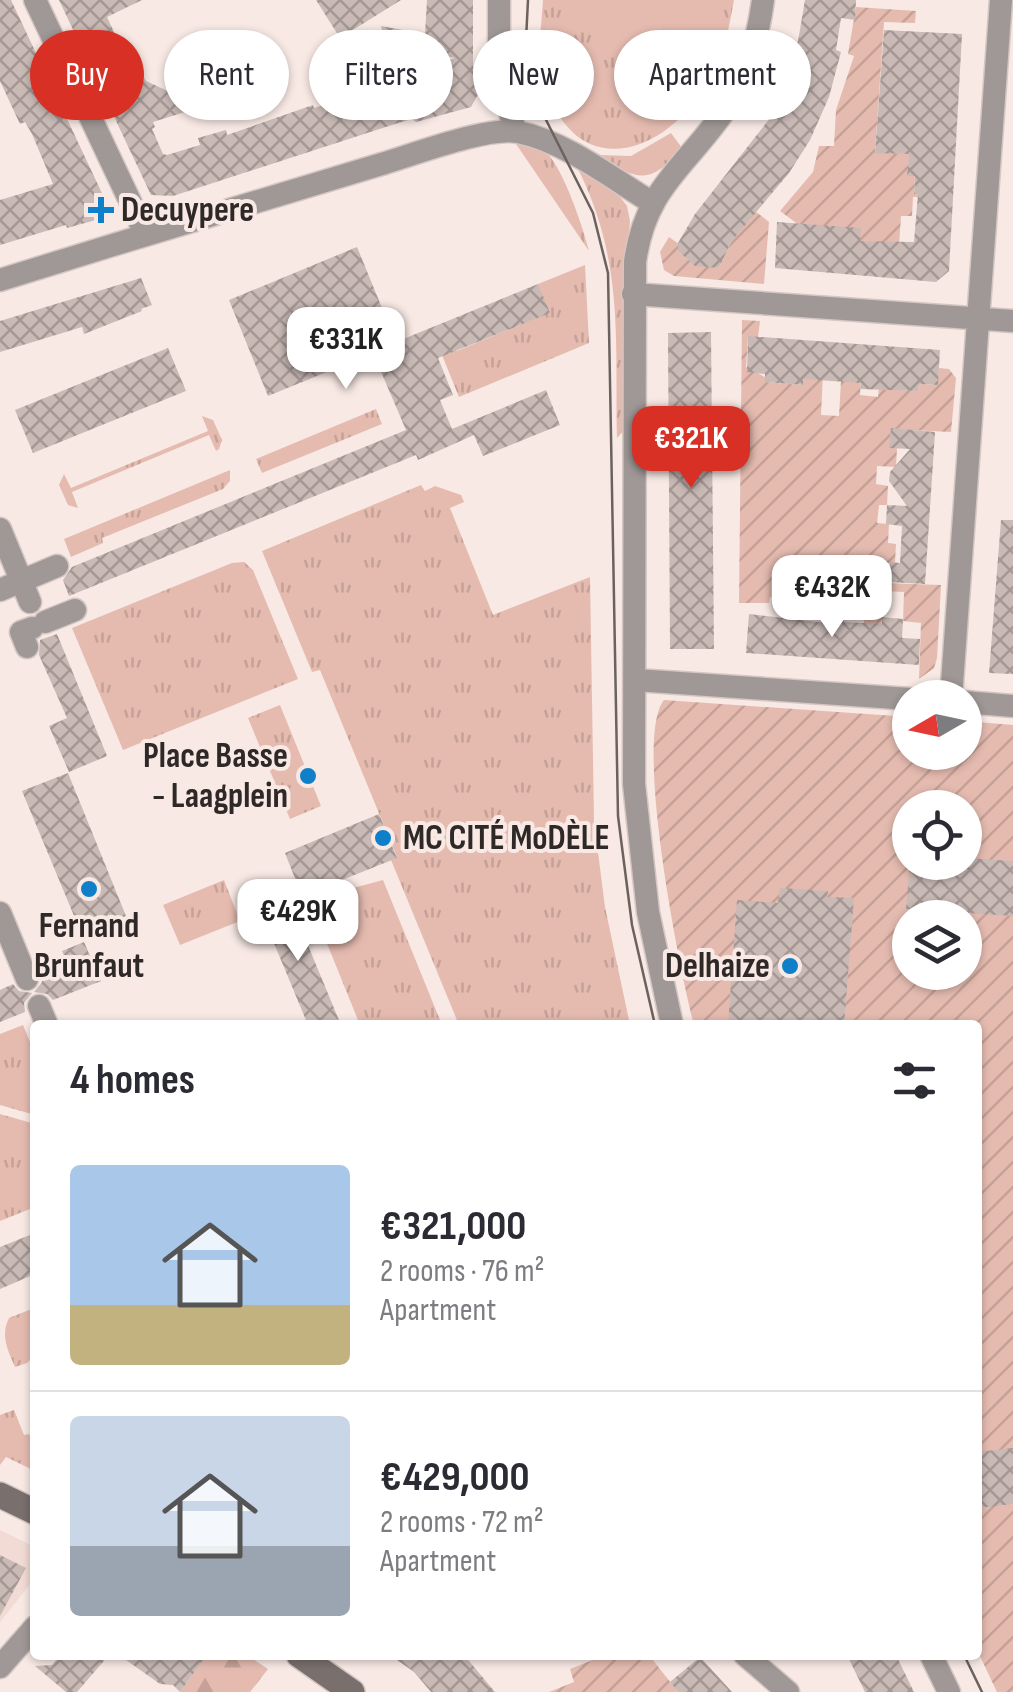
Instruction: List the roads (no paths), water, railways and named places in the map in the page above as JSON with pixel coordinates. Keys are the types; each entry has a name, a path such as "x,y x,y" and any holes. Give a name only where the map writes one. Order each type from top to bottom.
{"main road":[{"path":"0,1495 30,1510"},
{"path":"307,1660 352,1692"}],"street":[{"path":"35,0 146,235"},
{"path":"500,0 499,73 515,131"},
{"path":"671,1020 648,912 634,784 633,294 637,249 651,202 727,106 749,60 763,0"},
{"path":"953,680 1000,0"},
{"path":"0,280 454,142 515,131 571,153 651,202"},
{"path":"633,294 1013,321"},
{"path":"0,530 17,591 57,566"},
{"path":"35,632 75,610"},
{"path":"636,680 892,697"},
{"path":"982,703 1013,706"},
{"path":"0,913 27,978"},
{"path":"0,1667 30,1633"},
{"path":"750,1660 788,1692"},
{"path":"933,1660 949,1692"}],"tram line":[{"path":"528,0 526,40 531,80 539,106 593,213 608,273 618,816 632,925 654,1020"},
{"path":"966,1660 982,1692"}],"place":[{"name":"Decuypere","path":"101,210"},
{"name":"Place Basse - Laagplein","path":"308,776"},
{"name":"MC CITÉ MoDÈLE","path":"383,838"},
{"name":"Fernand Brunfaut","path":"89,889"},
{"name":"Delhaize","path":"790,966"}]}
